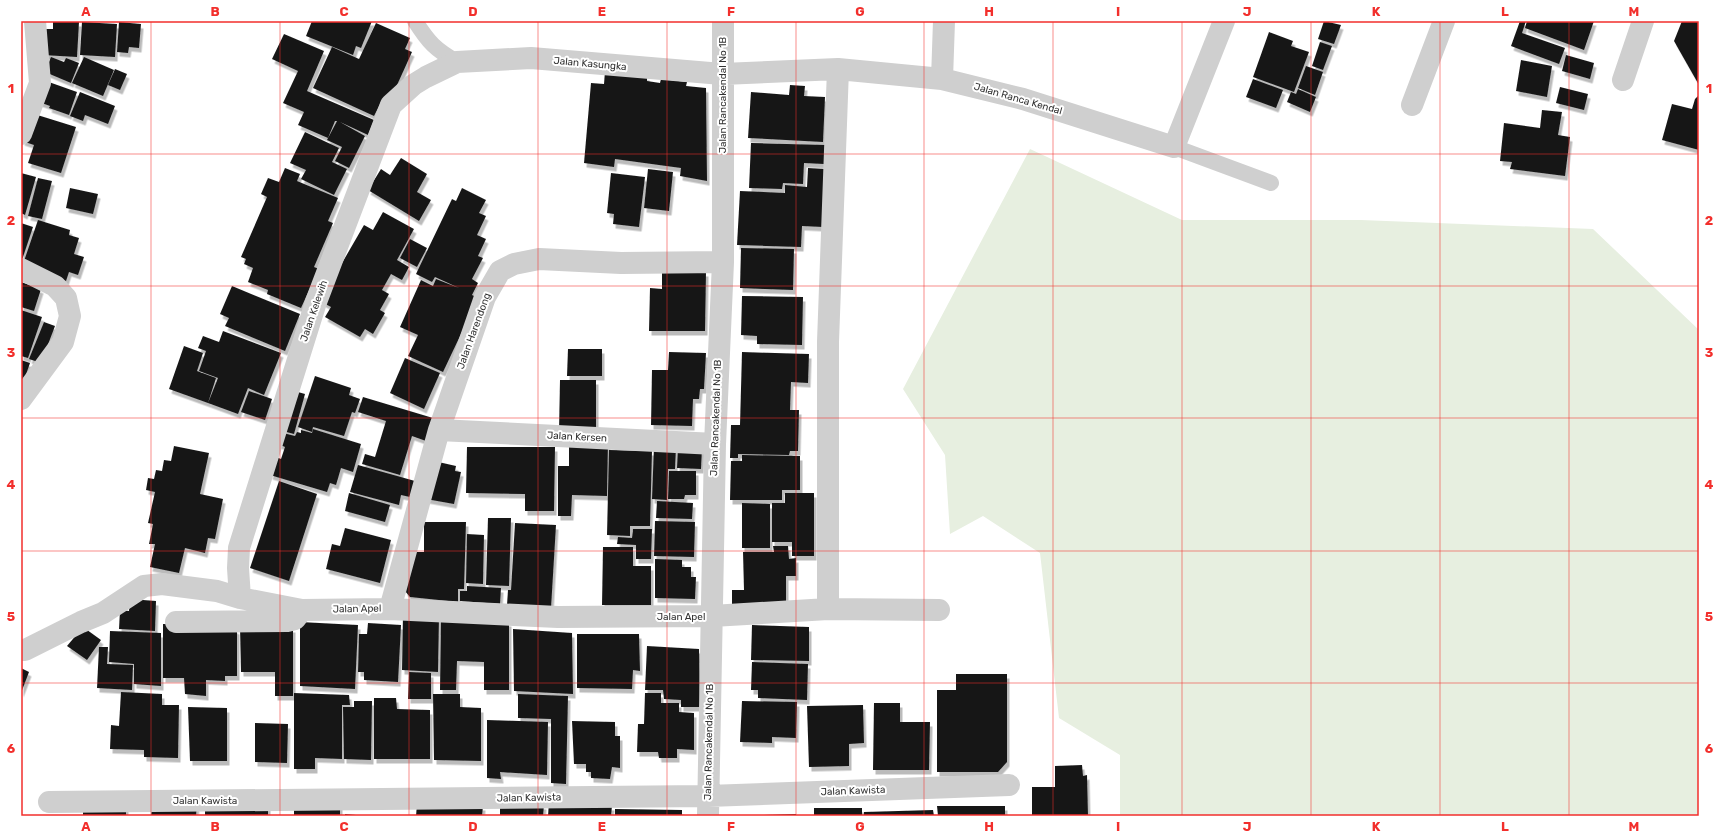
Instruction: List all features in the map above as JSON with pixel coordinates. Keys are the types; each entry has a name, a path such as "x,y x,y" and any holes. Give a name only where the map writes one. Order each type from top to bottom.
{"street":[{"path":"21,26 35,21 40,83 21,134"},
{"name":"Jalan Rancakendal No 1B","path":"708,806 715,444 723,262 723,21"},
{"path":"942,79 944,21"},
{"path":"1174,147 1224,21"},
{"path":"1412,105 1444,21"},
{"path":"1623,80 1644,21"},
{"name":"Jalan Kasungka","path":"457,62 531,58 722,74"},
{"name":"Jalan Kelewih","path":"240,598 238,568 239,548 316,302 391,105 413,85 457,62"},
{"path":"828,609 828,342 838,70"},
{"name":"Jalan Ranca Kendal","path":"722,74 838,70 942,79 1023,100 1174,147"},
{"name":"Jalan Harendong","path":"390,609 439,430 485,297 500,272 514,264 539,259 620,263 723,262"},
{"path":"21,269 55,286 66,298 70,316 62,342 21,398"},
{"name":"Jalan Kersen","path":"439,430 715,444"},
{"name":"Jalan Apel","path":"21,650 25,650 81,622 103,613 144,586 162,584 217,591 240,598 302,610 390,609 558,617 712,616 828,609 939,610"},
{"path":"176,622 287,621 295,619 302,610"},
{"name":"Jalan Kawista","path":"49,802 708,806 1009,785"}],"lane":[{"path":"415,21 424,36 437,50 457,62"},
{"path":"1174,147 1271,183"}],"green space":[{"path":"1030,149 1182,220 1361,220 1593,229 1699,330 1699,816 1120,816 1120,755 1059,718 1040,553 983,516 950,534 945,455 903,389"}],"building":[{"path":"53,21 79,22 77,57 43,55 44,29 53,29"},
{"path":"312,21 372,21 361,48 356,46 353,55 306,36"},
{"path":"1324,21 1341,25 1334,44 1318,39"},
{"path":"1520,21 1526,21 1522,33 1565,48 1559,64 1511,46"},
{"path":"1527,21 1594,21 1584,50 1525,28"},
{"path":"1682,21 1699,21 1699,85 1674,41"},
{"path":"82,22 117,24 115,57 80,55"},
{"path":"119,22 141,24 139,48 129,47 128,53 117,52"},
{"path":"376,23 410,38 405,49 412,52 388,105 381,102 374,116 313,88 332,47 359,59"},
{"path":"1269,32 1293,41 1291,46 1309,52 1294,92 1253,77"},
{"path":"284,34 324,51 307,91 374,120 368,135 340,122 365,136 349,168 335,161 342,147 327,140 337,121 335,121 328,138 298,125 304,112 283,103 298,71 272,59"},
{"path":"1320,42 1332,46 1323,70 1312,66"},
{"path":"1566,55 1594,63 1590,79 1562,71"},
{"path":"51,57 64,62 66,58 79,63 71,83 45,72"},
{"path":"84,57 114,70 103,96 72,83"},
{"path":"1521,60 1552,66 1547,97 1516,91"},
{"path":"1306,66 1323,72 1315,95 1298,88"},
{"path":"115,69 127,74 120,90 108,85"},
{"path":"605,71 647,76 647,81 660,83 661,79 687,82 686,86 706,88 707,181 680,176 681,168 615,159 614,167 584,163 591,83 604,84"},
{"path":"1253,79 1283,90 1276,108 1246,97"},
{"path":"46,81 77,92 69,115 49,108 50,106 39,102"},
{"path":"790,85 805,86 804,96 825,97 823,142 748,138 751,92 789,95"},
{"path":"1560,87 1588,94 1584,110 1556,103"},
{"path":"1298,89 1316,97 1310,112 1287,102 1291,92 1296,94"},
{"path":"80,92 115,106 108,124 85,115 83,121 70,116"},
{"path":"1699,95 1699,150 1662,140 1672,104 1692,109 1695,99"},
{"path":"1542,110 1562,112 1558,135 1570,137 1565,176 1510,169 1512,162 1500,161 1504,123 1540,128"},
{"path":"31,113 76,127 61,173 28,163 34,145 22,141"},
{"path":"305,132 339,148 332,162 347,169 334,195 301,179 306,170 290,163"},
{"path":"751,143 825,145 824,164 804,163 803,184 783,183 782,189 749,188"},
{"path":"401,158 427,174 417,192 431,200 419,221 368,190 381,169 390,175"},
{"path":"285,168 300,174 297,181 338,198 328,221 333,223 314,267 324,271 311,286 301,308 267,294 268,290 248,282 253,268 244,264 246,259 241,257 267,197 261,194 268,178 279,182"},
{"path":"808,168 825,169 823,227 802,226 801,247 737,245 740,191 785,193 785,185 807,187"},
{"path":"648,169 673,172 669,211 644,208"},
{"path":"21,173 36,177 25,215 21,213"},
{"path":"611,173 645,177 639,227 613,224 614,214 607,213"},
{"path":"38,178 52,181 42,219 28,216"},
{"path":"70,188 98,194 93,214 66,208"},
{"path":"462,188 486,200 479,213 486,216 477,235 486,239 478,256 483,258 472,279 478,283 472,295 478,298 443,372 408,356 418,335 400,327 421,280 433,286 436,279 459,288 435,277 432,282 416,274 452,199 456,201"},
{"path":"383,212 414,229 397,260 409,267 402,280 391,274 382,290 389,294 380,310 385,313 373,334 365,329 360,337 325,317 331,307 320,301 364,225 373,230"},
{"path":"38,220 70,230 69,235 79,238 74,254 84,257 78,275 69,272 66,281 22,267"},
{"path":"21,223 33,227 21,263"},
{"path":"410,239 427,248 417,267 400,258"},
{"path":"741,248 794,249 793,290 740,288"},
{"path":"662,271 706,272 705,331 649,331 650,288 662,289"},
{"path":"21,282 41,289 34,311 21,307"},
{"path":"232,286 300,314 285,351 225,326 229,318 220,314"},
{"path":"742,296 803,297 802,345 757,344 757,336 741,335"},
{"path":"21,310 42,317 28,358 21,356"},
{"path":"44,322 55,326 41,363 29,359"},
{"path":"223,331 281,353 264,395 248,388 238,414 208,403 218,378 199,371 206,351 198,348 203,336 219,342"},
{"path":"184,346 203,353 197,371 216,378 208,403 169,389"},
{"path":"568,349 602,349 602,376 567,376"},
{"path":"669,352 706,353 704,389 700,389 699,399 693,399 692,426 651,425 652,370 668,370"},
{"path":"742,352 809,354 808,383 791,382 790,410 799,410 798,451 790,451 789,455 738,454 738,458 730,458 731,425 740,425"},
{"path":"405,358 440,373 424,409 390,393"},
{"path":"21,360 30,363 21,389"},
{"path":"315,376 351,388 349,395 360,399 355,413 352,412 344,436 313,427 312,432 298,427"},
{"path":"560,380 596,380 596,431 559,431"},
{"path":"291,390 305,394 294,434 279,430"},
{"path":"249,391 272,399 265,420 241,412"},
{"path":"363,397 433,418 426,441 412,436 400,475 362,464 365,454 375,457 386,421 358,412"},
{"path":"313,429 361,444 353,472 341,468 336,485 330,483 327,492 270,475 276,457 281,459 285,447 276,443 279,432 295,436 297,432 301,433 301,430 312,433"},
{"path":"569,442 608,442 607,496 572,495 571,516 558,516 558,466 569,466"},
{"path":"174,446 209,453 200,494 223,499 215,539 208,538 205,553 185,548 179,573 150,567 155,544 149,544 153,524 148,523 155,492 146,490 148,478 154,479 156,470 162,471 164,460 171,461"},
{"path":"654,446 676,447 675,469 668,469 667,500 652,499"},
{"path":"467,447 555,447 554,511 525,511 525,494 466,493"},
{"path":"678,447 702,448 701,469 677,468"},
{"path":"609,450 652,451 650,526 630,526 630,536 607,535"},
{"path":"742,455 800,456 800,490 782,490 782,500 730,500 731,461 742,461"},
{"path":"434,461 456,466 455,471 461,472 454,504 426,499"},
{"path":"358,465 415,481 410,497 401,495 399,505 350,492"},
{"path":"669,471 696,471 696,495 685,495 684,499 668,499"},
{"path":"279,481 317,494 289,581 250,568"},
{"path":"349,493 390,505 385,522 345,511"},
{"path":"785,493 814,493 814,556 792,556 792,542 772,542 772,503 785,503"},
{"path":"657,501 693,503 692,519 656,518"},
{"path":"742,503 770,504 770,548 742,548"},
{"path":"488,518 511,518 509,586 486,585"},
{"path":"655,521 695,522 694,557 654,556"},
{"path":"424,522 466,522 464,589 458,589 458,602 410,597 405,591 413,552 424,552"},
{"path":"515,523 556,525 551,608 507,605 508,590 511,590"},
{"path":"345,528 391,540 380,583 326,569 332,544 340,546"},
{"path":"633,529 652,529 651,559 636,559 636,545 617,544 618,537 632,538"},
{"path":"467,534 484,535 483,584 466,583"},
{"path":"773,546 788,546 789,559 796,558 796,576 786,576 786,606 732,612 732,590 744,590 743,552 774,552"},
{"path":"603,547 633,547 633,566 651,566 651,605 602,605"},
{"path":"655,559 682,560 682,567 691,567 691,577 696,577 695,599 655,598"},
{"path":"467,586 501,588 500,604 460,601 460,591 467,591"},
{"path":"130,599 156,601 155,631 119,629 120,610 129,611"},
{"path":"403,615 439,616 438,672 402,670"},
{"path":"441,618 509,622 509,690 484,690 484,662 457,661 456,690 440,690"},
{"path":"300,622 358,625 355,689 300,686"},
{"path":"368,623 401,625 398,682 364,680 364,672 358,672 359,634 367,634"},
{"path":"163,624 225,625 237,630 237,676 225,676 225,681 206,680 206,696 185,694 184,678 163,678"},
{"path":"752,625 809,627 809,661 751,660"},
{"path":"83,627 101,640 87,660 67,646"},
{"path":"240,627 293,628 293,696 275,696 275,672 241,672"},
{"path":"513,629 572,633 573,694 514,691"},
{"path":"110,631 161,633 161,686 134,684 134,664 109,662"},
{"path":"577,634 639,634 640,671 633,670 632,689 577,688"},
{"path":"647,646 699,649 700,707 681,707 681,700 664,699 663,690 645,690"},
{"path":"99,647 108,647 107,664 133,665 132,690 97,688"},
{"path":"752,662 808,664 807,700 758,698 758,690 751,690"},
{"path":"21,668 29,672 21,693"},
{"path":"409,672 431,673 431,699 408,699"},
{"path":"956,674 1007,674 1007,762 998,772 937,772 937,690 956,690"},
{"path":"121,692 162,694 162,705 179,705 178,758 144,757 144,750 110,749 111,725 119,726"},
{"path":"294,693 349,695 350,705 342,705 342,759 315,758 315,769 294,769"},
{"path":"645,693 661,693 661,703 679,703 679,712 694,713 694,750 677,749 677,758 659,758 658,752 637,752 638,724 644,724"},
{"path":"433,694 460,694 460,707 481,708 481,761 434,760"},
{"path":"518,694 568,696 566,784 551,783 551,719 518,718"},
{"path":"374,698 396,698 397,709 430,710 430,759 374,759"},
{"path":"354,701 372,701 371,760 344,759 343,707 354,707"},
{"path":"742,701 797,702 796,738 772,737 772,743 740,742"},
{"path":"874,703 900,703 900,722 930,722 929,770 873,770"},
{"path":"863,705 864,743 849,744 849,766 809,767 807,706"},
{"path":"188,707 227,708 227,761 190,761"},
{"path":"487,720 548,722 547,775 500,772 501,779 487,778"},
{"path":"572,721 615,722 615,736 620,736 620,768 612,767 610,779 591,778 591,772 586,772 586,764 574,764"},
{"path":"255,723 288,724 287,763 255,762"},
{"path":"1082,765 1083,776 1087,775 1088,816 1032,816 1032,787 1055,787 1055,766"},
{"path":"268,802 268,816 205,816 205,807"},
{"path":"294,802 340,802 340,816 294,816"},
{"path":"549,802 612,806 611,816 548,816"},
{"path":"126,803 126,816 83,816 83,807"},
{"path":"197,803 196,816 151,816 152,808"},
{"path":"500,803 544,805 543,816 500,816"},
{"path":"417,804 483,806 482,816 416,816"},
{"path":"937,806 1005,806 1005,816 938,816"},
{"path":"814,808 862,808 862,816 814,816"},
{"path":"615,809 682,810 682,816 615,816"},
{"path":"933,810 934,816 864,816 864,812"},
{"path":"345,814 356,815 356,816 345,816"},
{"path":"796,814 796,816 764,816 764,815"}]}
